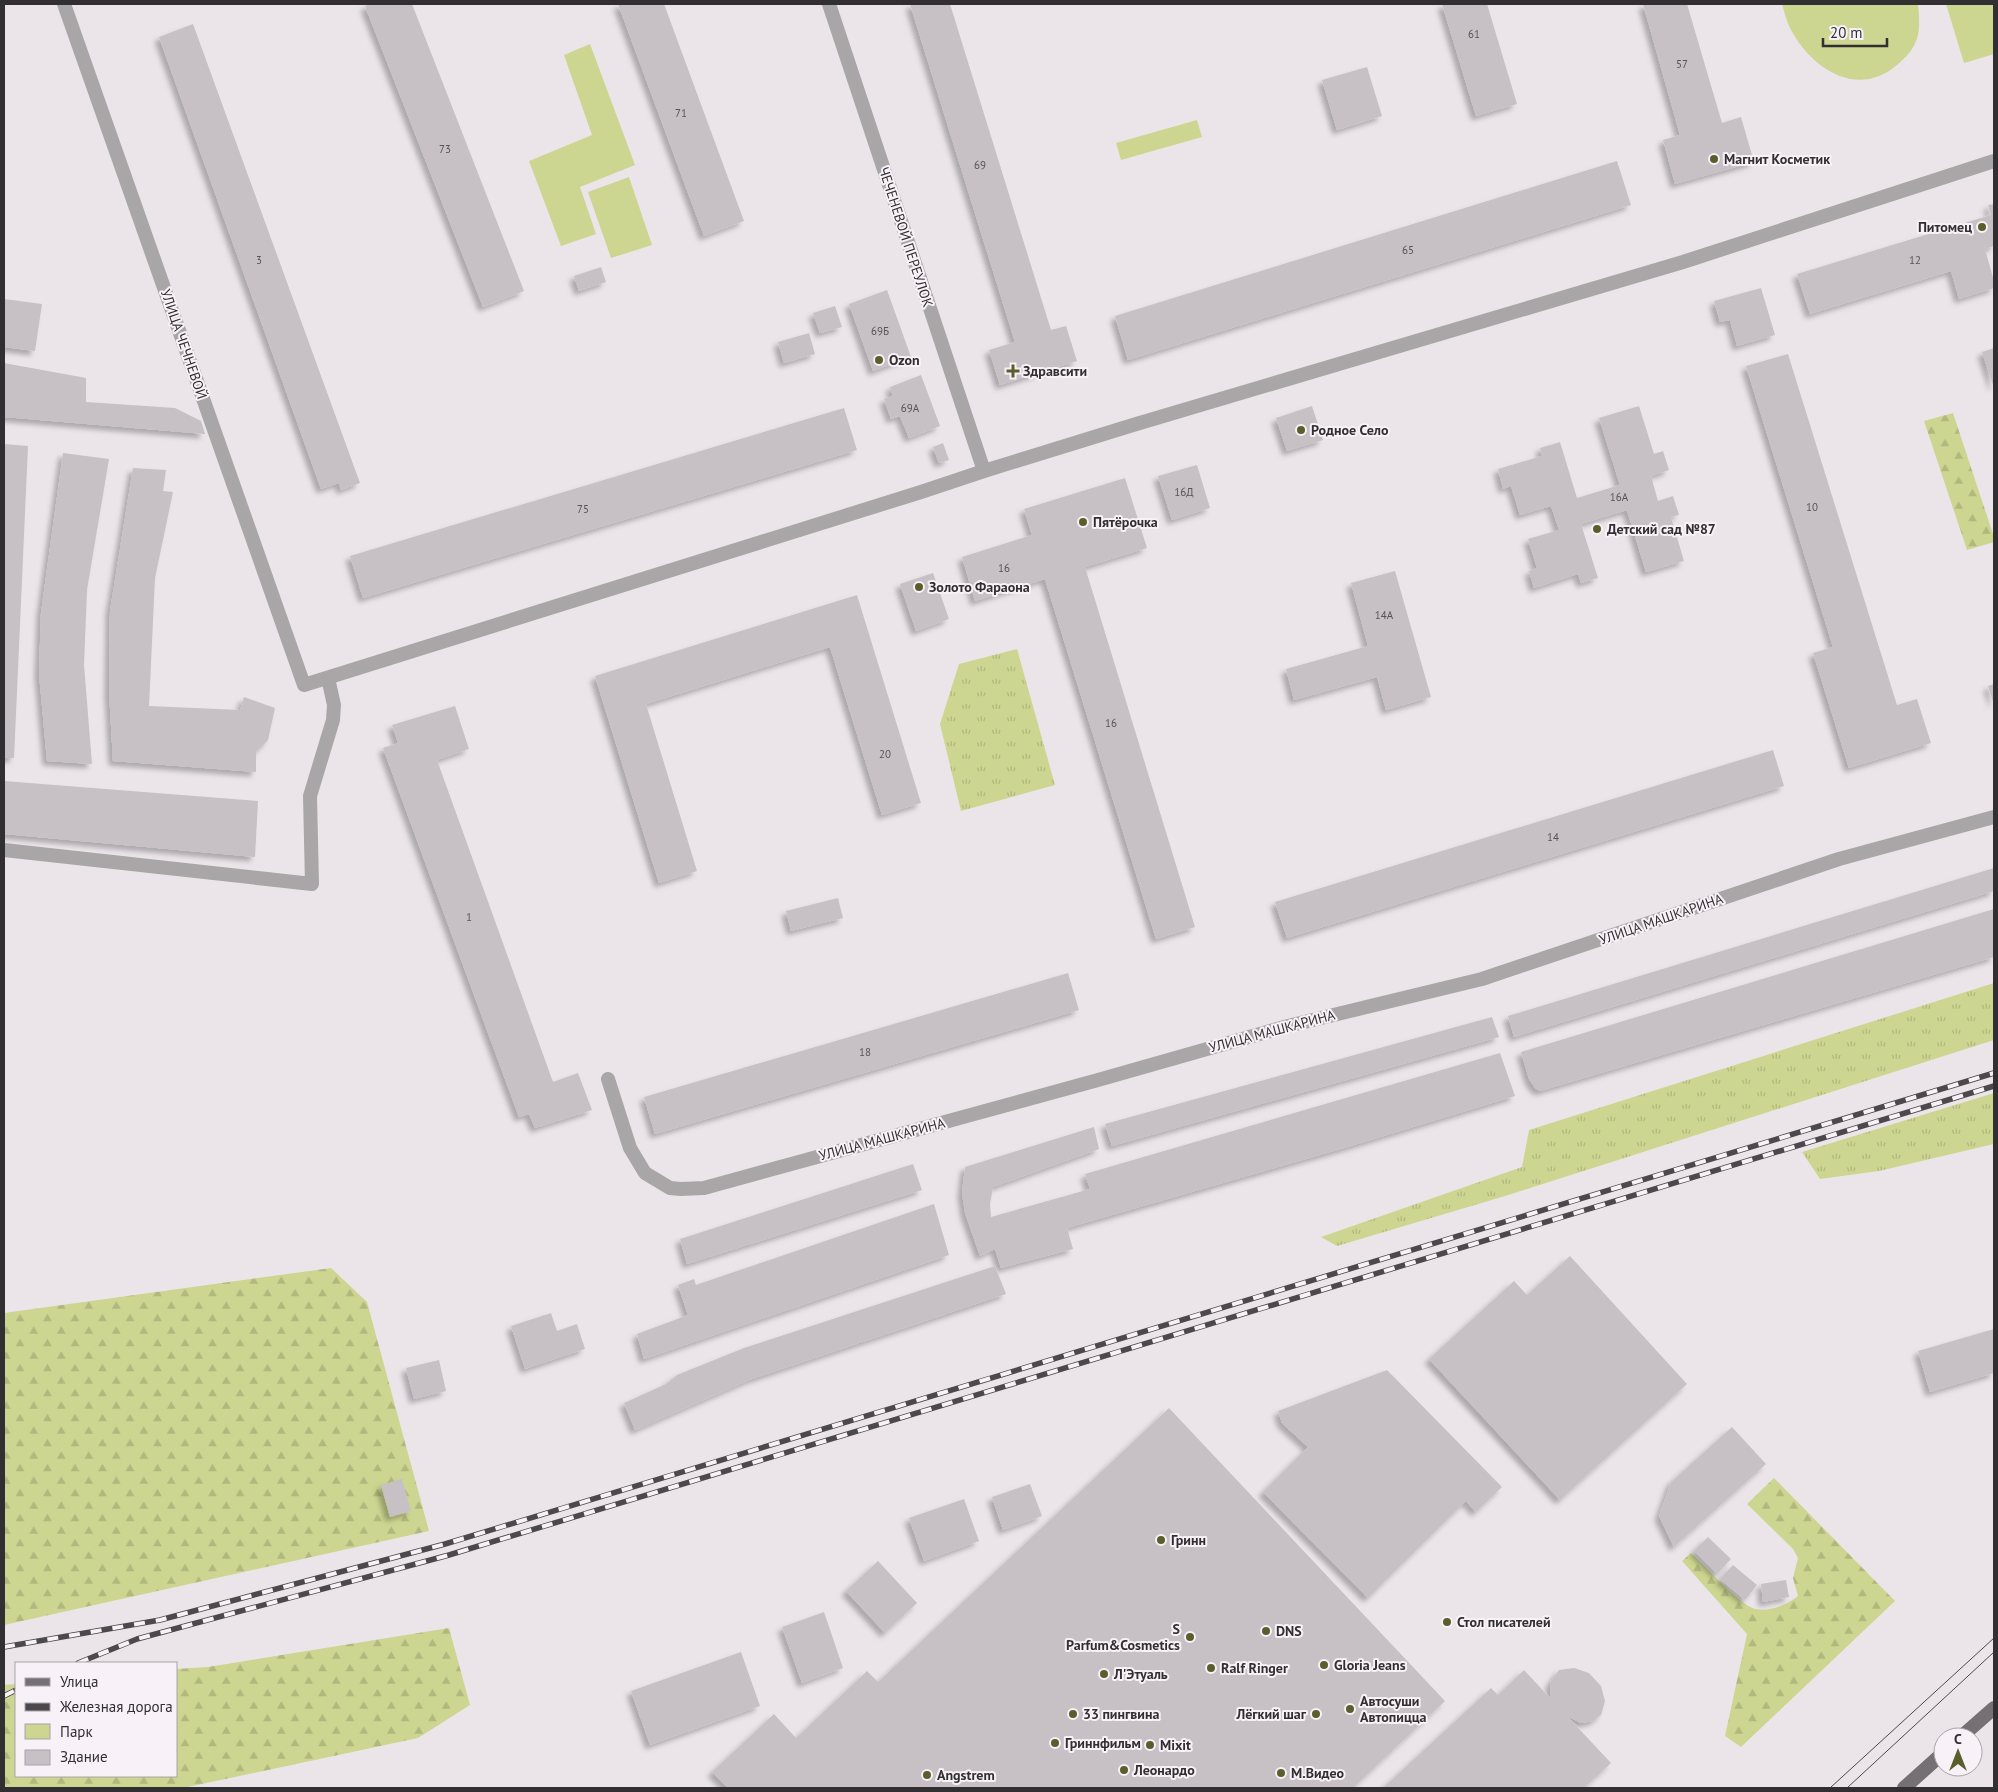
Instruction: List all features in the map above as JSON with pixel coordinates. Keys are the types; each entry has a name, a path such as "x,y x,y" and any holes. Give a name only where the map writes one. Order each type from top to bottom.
{"main road":[{"path":"1973,1727 1994,1708"},
{"path":"1904,1788 1933,1762"}],"street":[{"name":"УЛИЦА ЧЕЧНЕВОЙ","path":"64,4 304,685 328,678"},
{"name":"ЧЕЧЕНЕВОЙ ПЕРЕУЛОК","path":"829,4 984,471"},
{"path":"4,850 312,884 310,796 333,720 334,705 328,678 1142,422 1683,262 1994,161"},
{"name":"УЛИЦА МАШКАРИНА","path":"608,1079 630,1148 645,1173 670,1188 704,1188 1288,1026 1482,979 1839,859 1994,817"}],"green space":[{"path":"1782,4 1918,4 1919,31 1915,45 1897,65 1881,75 1866,79 1850,79 1835,74 1821,66 1809,54 1789,26"},
{"path":"1946,4 1994,4 1994,54 1964,63"},
{"path":"590,44 635,165 580,187 596,234 561,246 529,161 592,135 564,55"},
{"path":"1197,120 1202,137 1121,160 1116,143"},
{"path":"629,177 652,245 611,258 588,192"},
{"path":"1953,413 1994,537 1994,542 1967,550 1924,421"},
{"path":"1017,649 1055,785 961,811 940,724 959,664"},
{"path":"1994,983 1994,1040 1505,1196 1337,1246 1321,1237 1522,1167 1529,1130"},
{"path":"1994,1093 1994,1144 1879,1171 1820,1179 1802,1152"},
{"path":"331,1268 367,1302 429,1531 4,1625 4,1313"},
{"path":"1774,1478 1895,1601 1741,1747 1725,1736 1747,1634 1682,1561 1691,1553 1740,1600 1755,1609 1766,1610 1778,1607 1798,1596 1793,1578 1798,1558 1793,1549 1747,1504"},
{"path":"449,1628 470,1705 418,1738 183,1788 4,1788 4,1685 15,1684 15,1777 178,1777 178,1669 208,1667"}],"building":[{"path":"371,4 412,4 524,291 483,307 365,6"},
{"path":"618,4 664,4 744,221 704,236"},
{"path":"910,4 950,4 1051,330 1066,326 1077,361 1000,385 989,350 1015,342"},
{"path":"1442,4 1487,4 1517,104 1476,116"},
{"path":"1643,4 1687,4 1722,123 1741,117 1754,162 1675,184 1663,140 1680,135"},
{"path":"193,24 360,483 341,490 339,483 321,489 159,37"},
{"path":"1367,67 1382,116 1337,130 1322,80"},
{"path":"1617,161 1631,205 1128,360 1115,316"},
{"path":"1994,204 1994,246 1985,249 1994,281 1994,288 1959,299 1951,271 1810,314 1797,274 1991,215 1988,205"},
{"path":"601,267 606,282 579,291 574,276"},
{"path":"1761,288 1775,335 1737,346 1730,320 1720,322 1714,301"},
{"path":"887,290 911,357 873,371 849,304"},
{"path":"4,299 42,304 35,351 4,347"},
{"path":"835,306 842,327 820,333 813,313"},
{"path":"809,333 815,354 784,363 778,342"},
{"path":"1994,348 1994,388 1982,352"},
{"path":"1788,354 1897,705 1917,699 1931,743 1849,768 1813,653 1833,647 1746,366"},
{"path":"4,363 86,378 86,402 175,408 201,421 205,434 4,417"},
{"path":"921,375 940,426 909,438 900,416 891,419 884,399 893,396 890,387"},
{"path":"1312,406 1323,440 1287,451 1276,418"},
{"path":"1639,406 1654,454 1663,451 1669,470 1651,476 1658,501 1673,496 1679,515 1671,517 1684,561 1646,572 1627,510 1581,524 1598,578 1581,583 1578,574 1534,588 1529,571 1537,568 1528,539 1559,530 1551,506 1520,515 1511,486 1503,489 1498,469 1542,456 1540,448 1560,442 1577,498 1620,485 1599,418"},
{"path":"844,408 857,450 363,598 350,556"},
{"path":"943,443 949,460 939,463 933,447"},
{"path":"4,444 28,446 14,758 4,758"},
{"path":"63,453 109,459 87,590 84,665 92,764 47,761 39,673 41,613"},
{"path":"1197,465 1210,508 1172,520 1158,476"},
{"path":"133,468 166,470 163,491 173,492 155,578 149,706 240,710 244,697 275,708 268,740 256,752 256,772 113,761 109,691 110,611"},
{"path":"1125,478 1147,548 1085,567 1195,927 1156,939 1045,579 975,601 962,557 1032,535 1024,509"},
{"path":"1395,571 1431,697 1386,710 1377,677 1294,700 1286,669 1368,646 1351,583"},
{"path":"933,573 949,619 916,631 900,584"},
{"path":"857,595 921,803 882,815 830,647 646,704 697,871 659,883 595,676"},
{"path":"1994,684 1994,705 1988,686"},
{"path":"455,706 469,749 437,760 553,1082 578,1073 592,1110 535,1128 529,1114 519,1117 383,748 398,743 392,725"},
{"path":"1773,750 1784,786 1287,938 1275,902"},
{"path":"4,781 258,801 255,857 4,834"},
{"path":"1994,868 1994,891 1514,1037 1508,1016"},
{"path":"838,898 843,918 791,931 786,911"},
{"path":"1994,909 1994,957 1540,1091 1535,1088 1529,1079 1521,1052"},
{"path":"1068,973 1079,1010 655,1134 644,1097"},
{"path":"1492,1017 1499,1037 1112,1146 1105,1124"},
{"path":"1500,1053 1515,1096 1344,1148 1067,1228 1073,1249 1001,1268 995,1249 980,1256 965,1213 962,1193 965,1167 1094,1127 1099,1149 993,1187 990,1204 991,1217 1090,1189 1085,1174"},
{"path":"913,1164 922,1190 687,1264 680,1239"},
{"path":"934,1204 949,1255 644,1359 637,1334 688,1315 678,1285 694,1279 696,1285"},
{"path":"1570,1256 1687,1384 1560,1500 1429,1359 1514,1281 1527,1295"},
{"path":"995,1266 1006,1294 749,1380 635,1430 624,1403 666,1384 677,1375 744,1348"},
{"path":"551,1313 557,1331 577,1324 585,1349 525,1369 511,1326"},
{"path":"1994,1329 1994,1373 1930,1392 1918,1351"},
{"path":"439,1360 446,1391 414,1399 406,1368"},
{"path":"1387,1370 1502,1487 1476,1512 1466,1501 1368,1598 1263,1492 1308,1447 1282,1423 1278,1411"},
{"name":"Гринн","path":"1169,1408 1445,1701 1353,1788 728,1788 712,1772 774,1714 796,1738 867,1671 878,1682"},
{"path":"1732,1427 1766,1464 1674,1547 1659,1516 1671,1482"},
{"path":"402,1479 411,1511 390,1517 381,1485"},
{"path":"1030,1484 1042,1516 1003,1530 992,1497"},
{"path":"964,1499 979,1541 924,1561 909,1518"},
{"path":"1708,1537 1731,1559 1717,1574 1694,1551"},
{"path":"878,1561 917,1603 885,1633 846,1591"},
{"path":"1733,1565 1757,1585 1745,1600 1720,1579"},
{"path":"1786,1580 1789,1597 1763,1602 1761,1584"},
{"path":"824,1612 843,1668 802,1683 782,1627"},
{"path":"741,1652 760,1706 650,1745 631,1691"},
{"path":"1574,1668 1589,1673 1601,1686 1605,1701 1601,1715 1593,1721 1581,1723 1567,1716 1611,1763 1584,1788 1383,1788 1491,1688 1498,1695 1524,1670 1551,1699 1550,1683 1559,1670"}],"tram line":[{"path":"1830,1788 1994,1638"},
{"path":"1847,1788 1994,1652"}],"railway":[{"path":"4,1647 160,1620 445,1544 1994,1073"},
{"path":"80,1662 137,1639 449,1555 1994,1086"},
{"path":"4,1696 15,1690"}],"place":[{"name":"Магнит Косметик","path":"1714,159"},
{"name":"Питомец","path":"1982,227"},
{"name":"Ozon","path":"879,360"},
{"name":"Здравсити","path":"1013,371"},
{"name":"Родное Село","path":"1301,430"},
{"name":"Пятёрочка","path":"1083,522"},
{"name":"Детский сад №87","path":"1597,529"},
{"name":"Золото Фараона","path":"919,587"},
{"name":"Гринн","path":"1161,1540"},
{"name":"Стол писателей","path":"1447,1622"},
{"name":"DNS","path":"1266,1631"},
{"name":"S Parfum&Cosmetics","path":"1190,1637"},
{"name":"Gloria Jeans","path":"1324,1665"},
{"name":"Ralf Ringer","path":"1211,1668"},
{"name":"Л'Этуаль","path":"1104,1674"},
{"name":"Автосуши Автопицца","path":"1350,1709"},
{"name":"33 пингвина","path":"1073,1714"},
{"name":"Лёгкий шаг","path":"1316,1714"},
{"name":"Гриннфильм","path":"1055,1743"},
{"name":"Mixit","path":"1150,1745"},
{"name":"Леонардо","path":"1124,1770"},
{"name":"М.Видео","path":"1281,1773"},
{"name":"Angstrem","path":"927,1775"}]}
